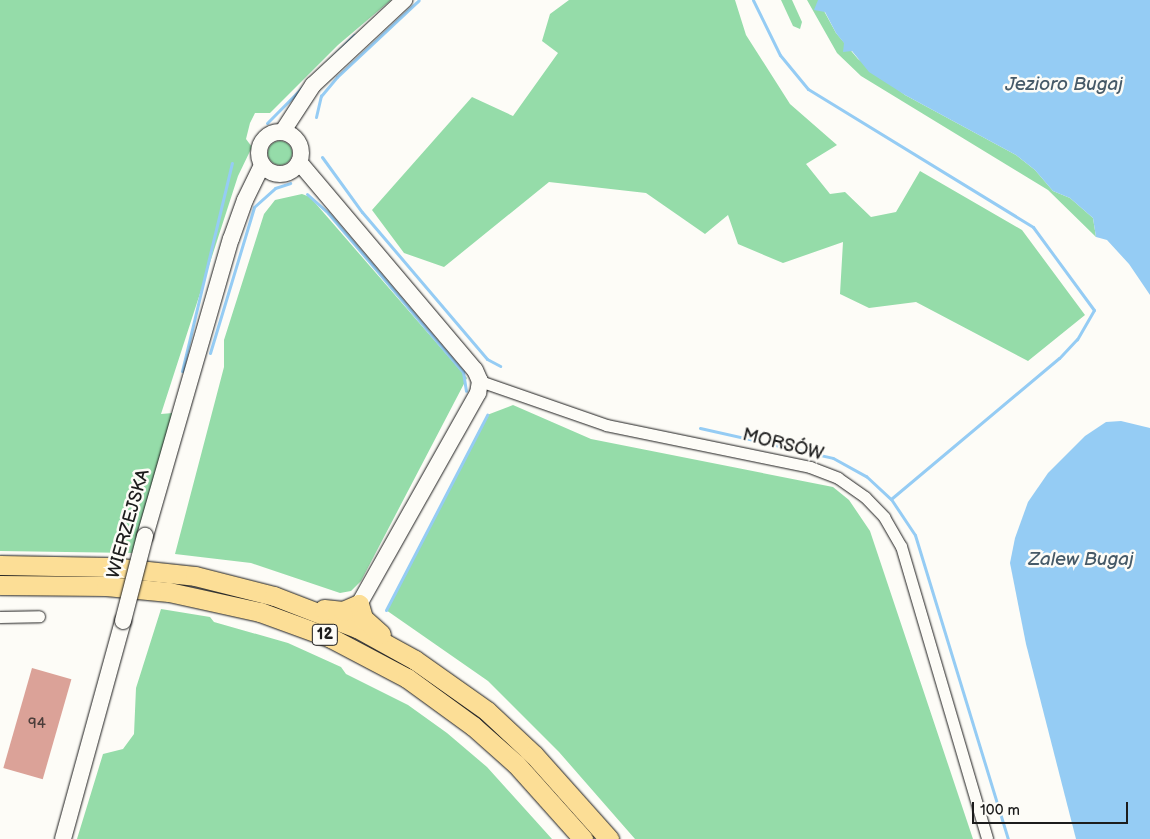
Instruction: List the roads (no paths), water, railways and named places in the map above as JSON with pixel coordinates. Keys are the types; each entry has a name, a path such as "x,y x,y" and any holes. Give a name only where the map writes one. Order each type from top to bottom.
{"main road":[{"name":"12","path":"0,565 84,566 170,572 236,585 311,608 395,649 455,687 503,725 552,773 609,839"},
{"name":"12","path":"0,585 106,586 178,593 260,612 331,638 406,678 473,726 516,764 583,839"},
{"path":"311,608 343,611 359,604 363,618 395,649"}],"street":[{"path":"290,135 310,89 404,0"},
{"path":"281,168 301,150 290,135 271,133 262,141 258,153 333,205 475,370 480,381 478,393 359,604"},
{"name":"WIERZEJSKA","path":"63,839 145,536 238,220 281,168"},
{"name":"MORSÓW","path":"480,381 606,425 810,467 838,478 865,497 884,517 901,546 987,839"},
{"path":"0,617 39,616"}],"water":[{"name":"Jezioro Bugaj","path":"818,0 1150,0 1150,295 1129,264 1107,240 1096,237 1093,218 1070,198 1053,191 1035,170 1016,155 905,95 869,72 852,51 843,52 844,43 836,33 825,12 814,10"},
{"name":"Zalew Bugaj","path":"1121,421 1150,428 1150,839 1076,839 1026,644 1010,563 1015,538 1028,502 1048,473 1085,436 1106,422"}],"waterway":[{"path":"316,117 321,96 337,77 419,0"},
{"path":"753,0 780,55 808,89 1033,227 1094,310 1077,339 1059,358 891,499 915,535 1008,839"},
{"path":"267,123 354,35"},
{"path":"322,157 362,212 487,359 500,366"},
{"path":"182,371 232,163"},
{"path":"210,353 254,207 275,188 290,183"},
{"path":"307,194 328,213 463,372 466,391"},
{"path":"386,610 487,415"},
{"path":"700,428 833,458 866,476 891,499"}]}
